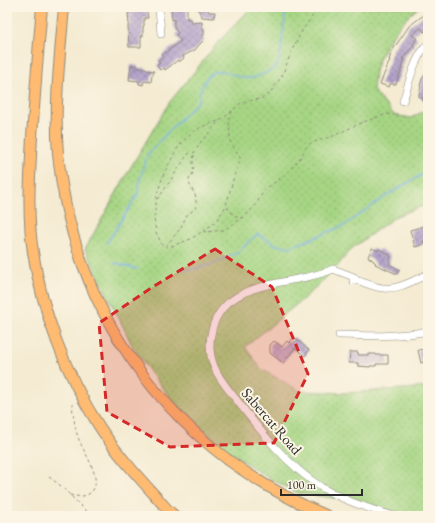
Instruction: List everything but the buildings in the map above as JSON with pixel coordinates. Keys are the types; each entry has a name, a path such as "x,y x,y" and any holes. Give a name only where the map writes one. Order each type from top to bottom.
{"highway":[{"path":"35,7 35,90"},
{"path":"42,7 30,163 29,206 33,251 40,290 51,326 79,393 99,426 121,457 175,516"},
{"path":"64,7 57,118 58,153 62,186 69,221 80,254 92,287 106,317 121,344 136,366 153,388 195,433 256,480 295,501 328,516"}],"street":[{"path":"159,7 161,34"},
{"path":"403,101 416,61 428,44"},
{"name":"Sabercat Road","path":"394,516 356,504 338,496 305,476 288,461 274,446 220,379 214,368 209,346 215,320 222,309 231,300 243,292 331,270 353,281 356,280 383,288 398,287 428,274"},
{"path":"338,335 376,336 428,332"}],"path":[{"path":"165,247 180,229 187,215 196,208 196,197 189,183 189,179 193,174 195,152 200,143 221,120 240,103 264,98 269,94 282,76 292,50 303,29 319,7"},
{"path":"165,247 191,239 216,222 226,206 234,176 240,161 240,157 230,141 229,119 232,111"},
{"path":"202,231 224,230 244,217 255,206 265,189 284,176 299,160 307,146 311,143 333,136 363,122 387,114 394,115"},
{"path":"165,247 162,245 156,232 154,219 158,188 164,173 176,149 184,140 201,127 221,120"},
{"path":"156,199 160,196 188,154 195,152"},
{"path":"226,206 239,218 244,217"},
{"path":"70,495 87,495 94,488 96,483 93,470 77,437 72,404 79,393"},
{"path":"49,477 61,486 84,509 94,516"}],"highlighted area":[{"path":"215,249 272,287 308,374 274,443 170,447 107,412 99,323 151,288"}],"green space":[{"path":"252,7 419,7 398,28 382,53 375,71 373,90 394,115 411,118 428,109 428,204 396,216 351,249 335,269 303,299 245,347 261,369 300,391 346,393 428,387 428,516 412,516 348,500 298,493 265,476 220,445 176,405 133,347 85,249 169,103 220,40"}],"waterway":[{"path":"107,243 138,194 139,183 149,153 199,100 201,89 209,76 214,72 220,71 238,77 251,78 268,72 277,66 280,57 285,16 289,7"},
{"path":"180,269 195,269 213,264 239,252 258,234 276,245 291,247 343,226 389,194 428,171"},
{"path":"114,263 138,269"}]}
